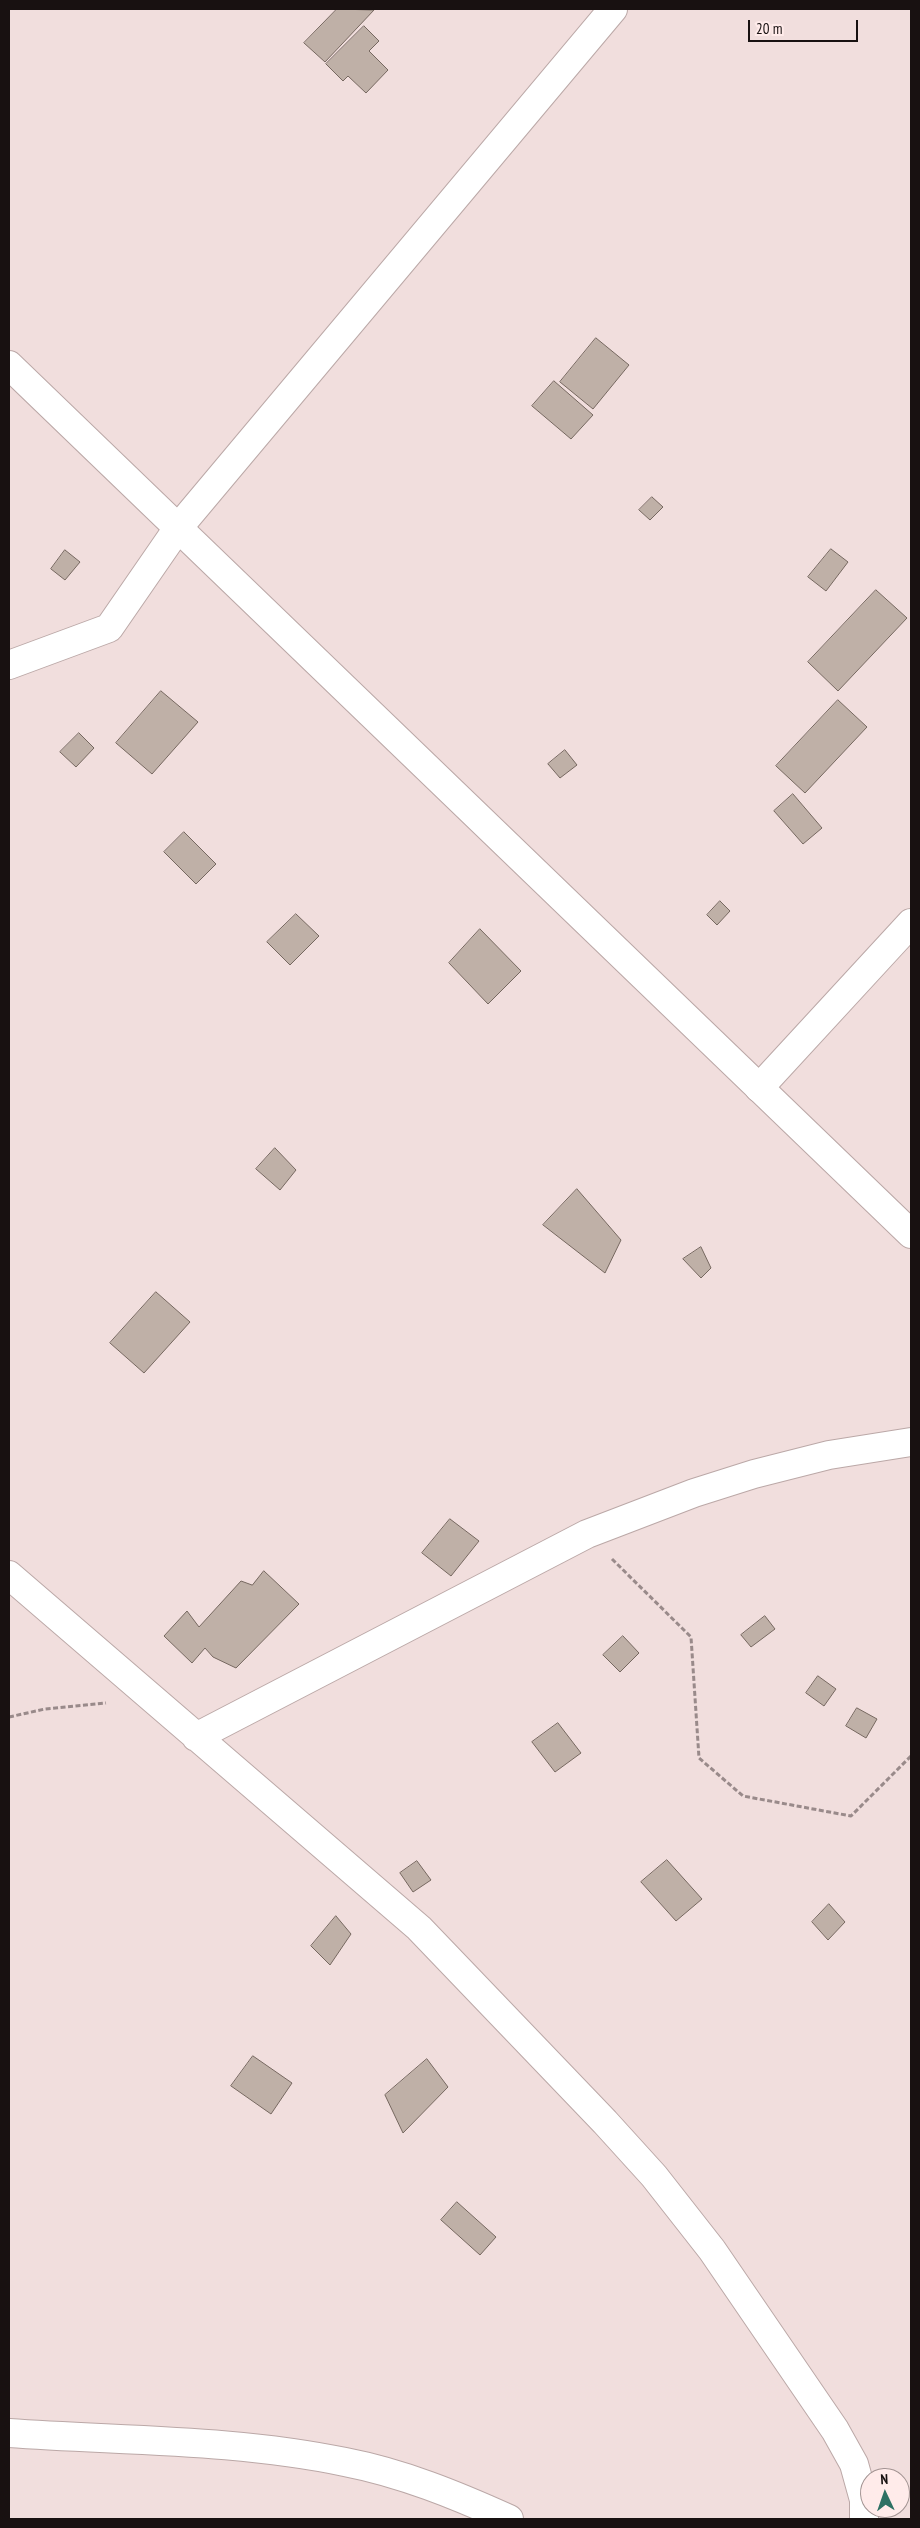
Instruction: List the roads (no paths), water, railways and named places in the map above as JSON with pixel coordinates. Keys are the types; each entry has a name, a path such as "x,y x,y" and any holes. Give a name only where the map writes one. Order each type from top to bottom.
{"street":[{"path":"9,665 110,628 178,528 613,9"},
{"path":"9,365 911,1234"},
{"path":"759,1088 911,923"},
{"path":"196,1737 587,1534 694,1493 754,1474 829,1456 911,1442"},
{"path":"9,1575 154,1702 419,1928 654,2176 712,2250 835,2430 854,2464 864,2500 864,2519"},
{"path":"9,2433 292,2452 346,2462 399,2475 445,2491 509,2519"}]}
